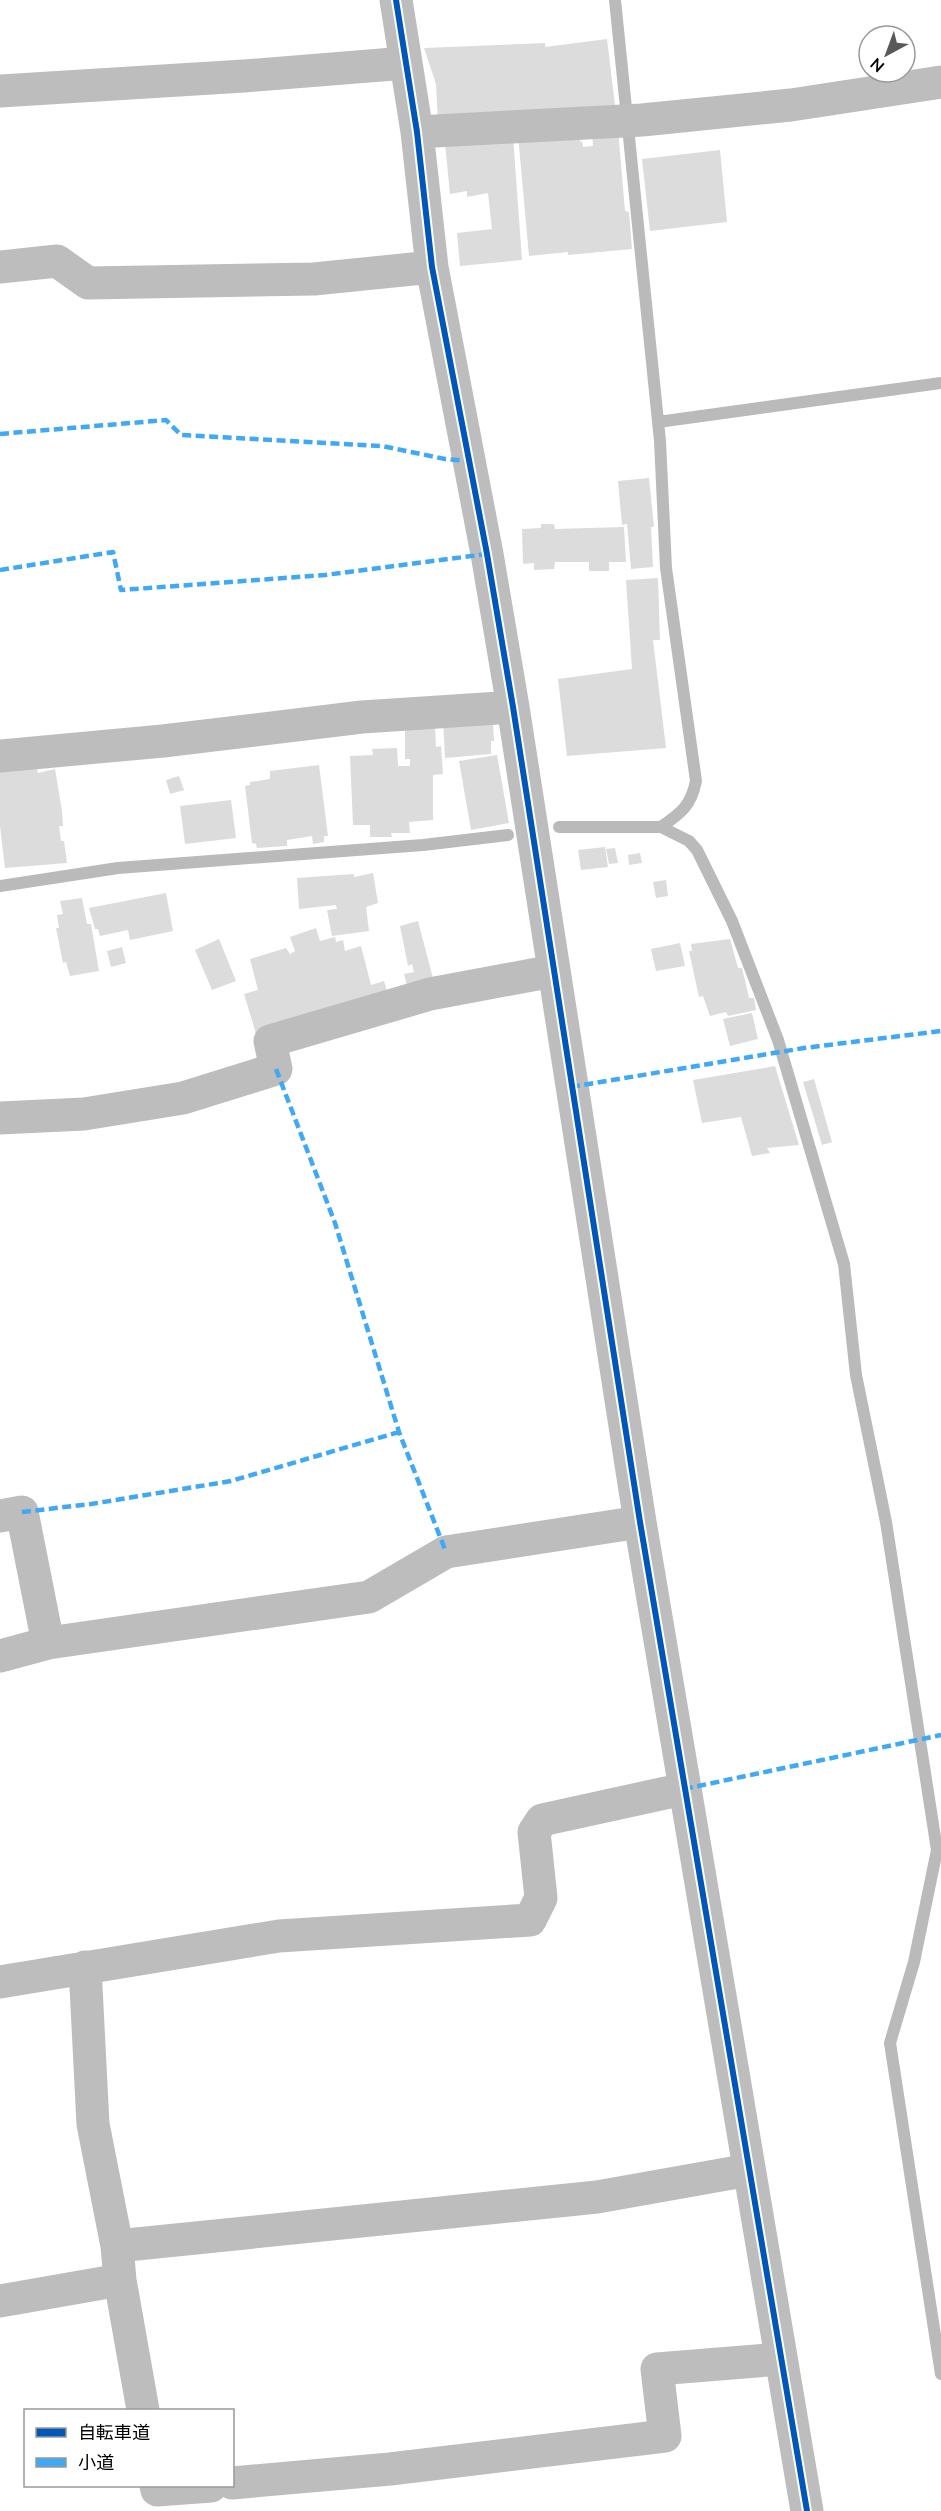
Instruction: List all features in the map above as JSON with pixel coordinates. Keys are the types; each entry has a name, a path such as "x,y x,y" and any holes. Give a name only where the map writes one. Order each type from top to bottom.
{"street":[{"path":"396,0 417,132 432,267 487,554 513,707 640,1522 807,2511"},
{"path":"0,91 244,76 406,63"},
{"path":"417,132 642,120 791,105 941,82"},
{"path":"0,267 57,261 88,283 314,279 432,267"},
{"path":"0,756 163,741 362,717 513,707"},
{"path":"0,1118 84,1113 183,1098 276,1069 270,1041 430,994 553,971"},
{"path":"0,1516 22,1512 48,1643"},
{"path":"0,1656 48,1643 369,1597 446,1552 640,1522"},
{"path":"0,1982 279,1936 530,1920 541,1898 534,1832 542,1820 684,1789"},
{"path":"85,1967 93,2124 117,2246 120,2280 143,2409"},
{"path":"117,2246 597,2197 749,2170"},
{"path":"0,2301 120,2280"},
{"path":"234,2484 390,2469 665,2436 657,2369 780,2359"},
{"path":"156,2487 157,2490 198,2487"}],"building":[{"path":"607,39 615,105 438,122 436,84 424,48 545,43 545,47"},
{"path":"618,129 625,211 629,212 632,249 529,256 518,135 579,130 583,147 593,146 592,131"},
{"path":"513,136 522,260 460,266 457,233 492,229 488,193 467,197 467,191 450,194 445,143"},
{"path":"720,150 727,222 650,231 642,159"},
{"path":"649,478 654,527 651,527 653,567 631,569 627,524 622,525 618,481"},
{"path":"541,524 554,524 555,529 624,527 626,562 609,562 609,571 589,571 589,562 555,562 554,569 534,570 534,563 523,564 522,529 541,528"},
{"path":"658,578 660,640 653,640 666,748 567,756 558,679 632,669 626,580"},
{"path":"443,719 493,724 494,741 491,741 491,754 445,758"},
{"path":"405,728 435,728 436,747 441,746 443,774 433,775 433,820 409,822 410,833 391,833 392,837 370,837 370,825 353,825 350,756 373,755 372,749 397,748 398,766 410,766 410,759 405,759"},
{"path":"497,755 509,823 471,830 459,761"},
{"path":"319,765 328,836 324,836 324,842 313,844 312,836 287,840 287,846 257,848 256,844 252,843 245,786 250,785 250,782 270,779 270,771"},
{"path":"37,767 38,773 55,769 62,811 63,826 59,826 67,863 5,868 0,826 0,772"},
{"path":"179,776 184,790 170,794 166,780"},
{"path":"231,800 236,838 185,844 180,806"},
{"path":"605,847 608,867 581,870 578,850"},
{"path":"615,848 618,863 609,864 606,849"},
{"path":"640,853 642,863 629,865 628,855"},
{"path":"373,873 378,903 366,907 369,931 332,936 327,910 337,909 336,905 299,909 297,878 354,874 354,877"},
{"path":"666,880 668,896 656,898 653,882"},
{"path":"166,893 173,931 130,940 128,930 100,936 98,929 95,929 89,908"},
{"path":"82,898 87,924 91,924 99,971 70,976 66,962 63,963 56,928 59,928 57,915 63,914 60,901"},
{"path":"418,921 435,986 409,993 404,974 414,972 412,964 408,966 400,926"},
{"path":"316,928 320,941 335,937 336,942 343,940 345,951 361,946 371,985 384,981 389,999 257,1037 244,994 258,990 250,959 286,948 290,954 295,951 290,937"},
{"path":"219,939 236,981 212,990 195,950"},
{"path":"730,939 738,968 742,968 749,998 754,998 756,1010 728,1016 726,1012 710,1016 703,996 699,997 689,951 692,951 691,944"},
{"path":"680,943 685,966 656,971 651,949"},
{"path":"122,947 126,963 111,967 107,951"},
{"path":"752,1013 758,1039 730,1046 723,1019"},
{"path":"775,1066 799,1145 767,1148 770,1153 752,1156 741,1117 702,1123 693,1080"},
{"path":"814,1079 832,1142 822,1145 803,1082"}],"waterway":[{"path":"615,0 660,441 666,568 696,781 688,803 661,827"},
{"path":"658,422 941,383"},
{"path":"559,827 661,827 689,841 697,850 732,921 778,1040 844,1264 856,1375 886,1522 937,1850 914,1962 890,2043 941,2374"},
{"path":"0,886 118,868 423,845 508,835"}],"marked path":[{"path":"0,434 166,420 181,435 382,446 445,459 469,461"},
{"path":"0,570 113,552 121,590 325,575 487,554"},
{"path":"571,1087 804,1048 941,1031"},
{"path":"276,1069 335,1223 399,1432 446,1552"},
{"path":"22,1512 91,1504 231,1481 399,1432"},
{"path":"684,1789 941,1735"}],"cycle path":[{"path":"396,0 417,132 432,267 487,554 513,707 640,1522 807,2511"}]}
